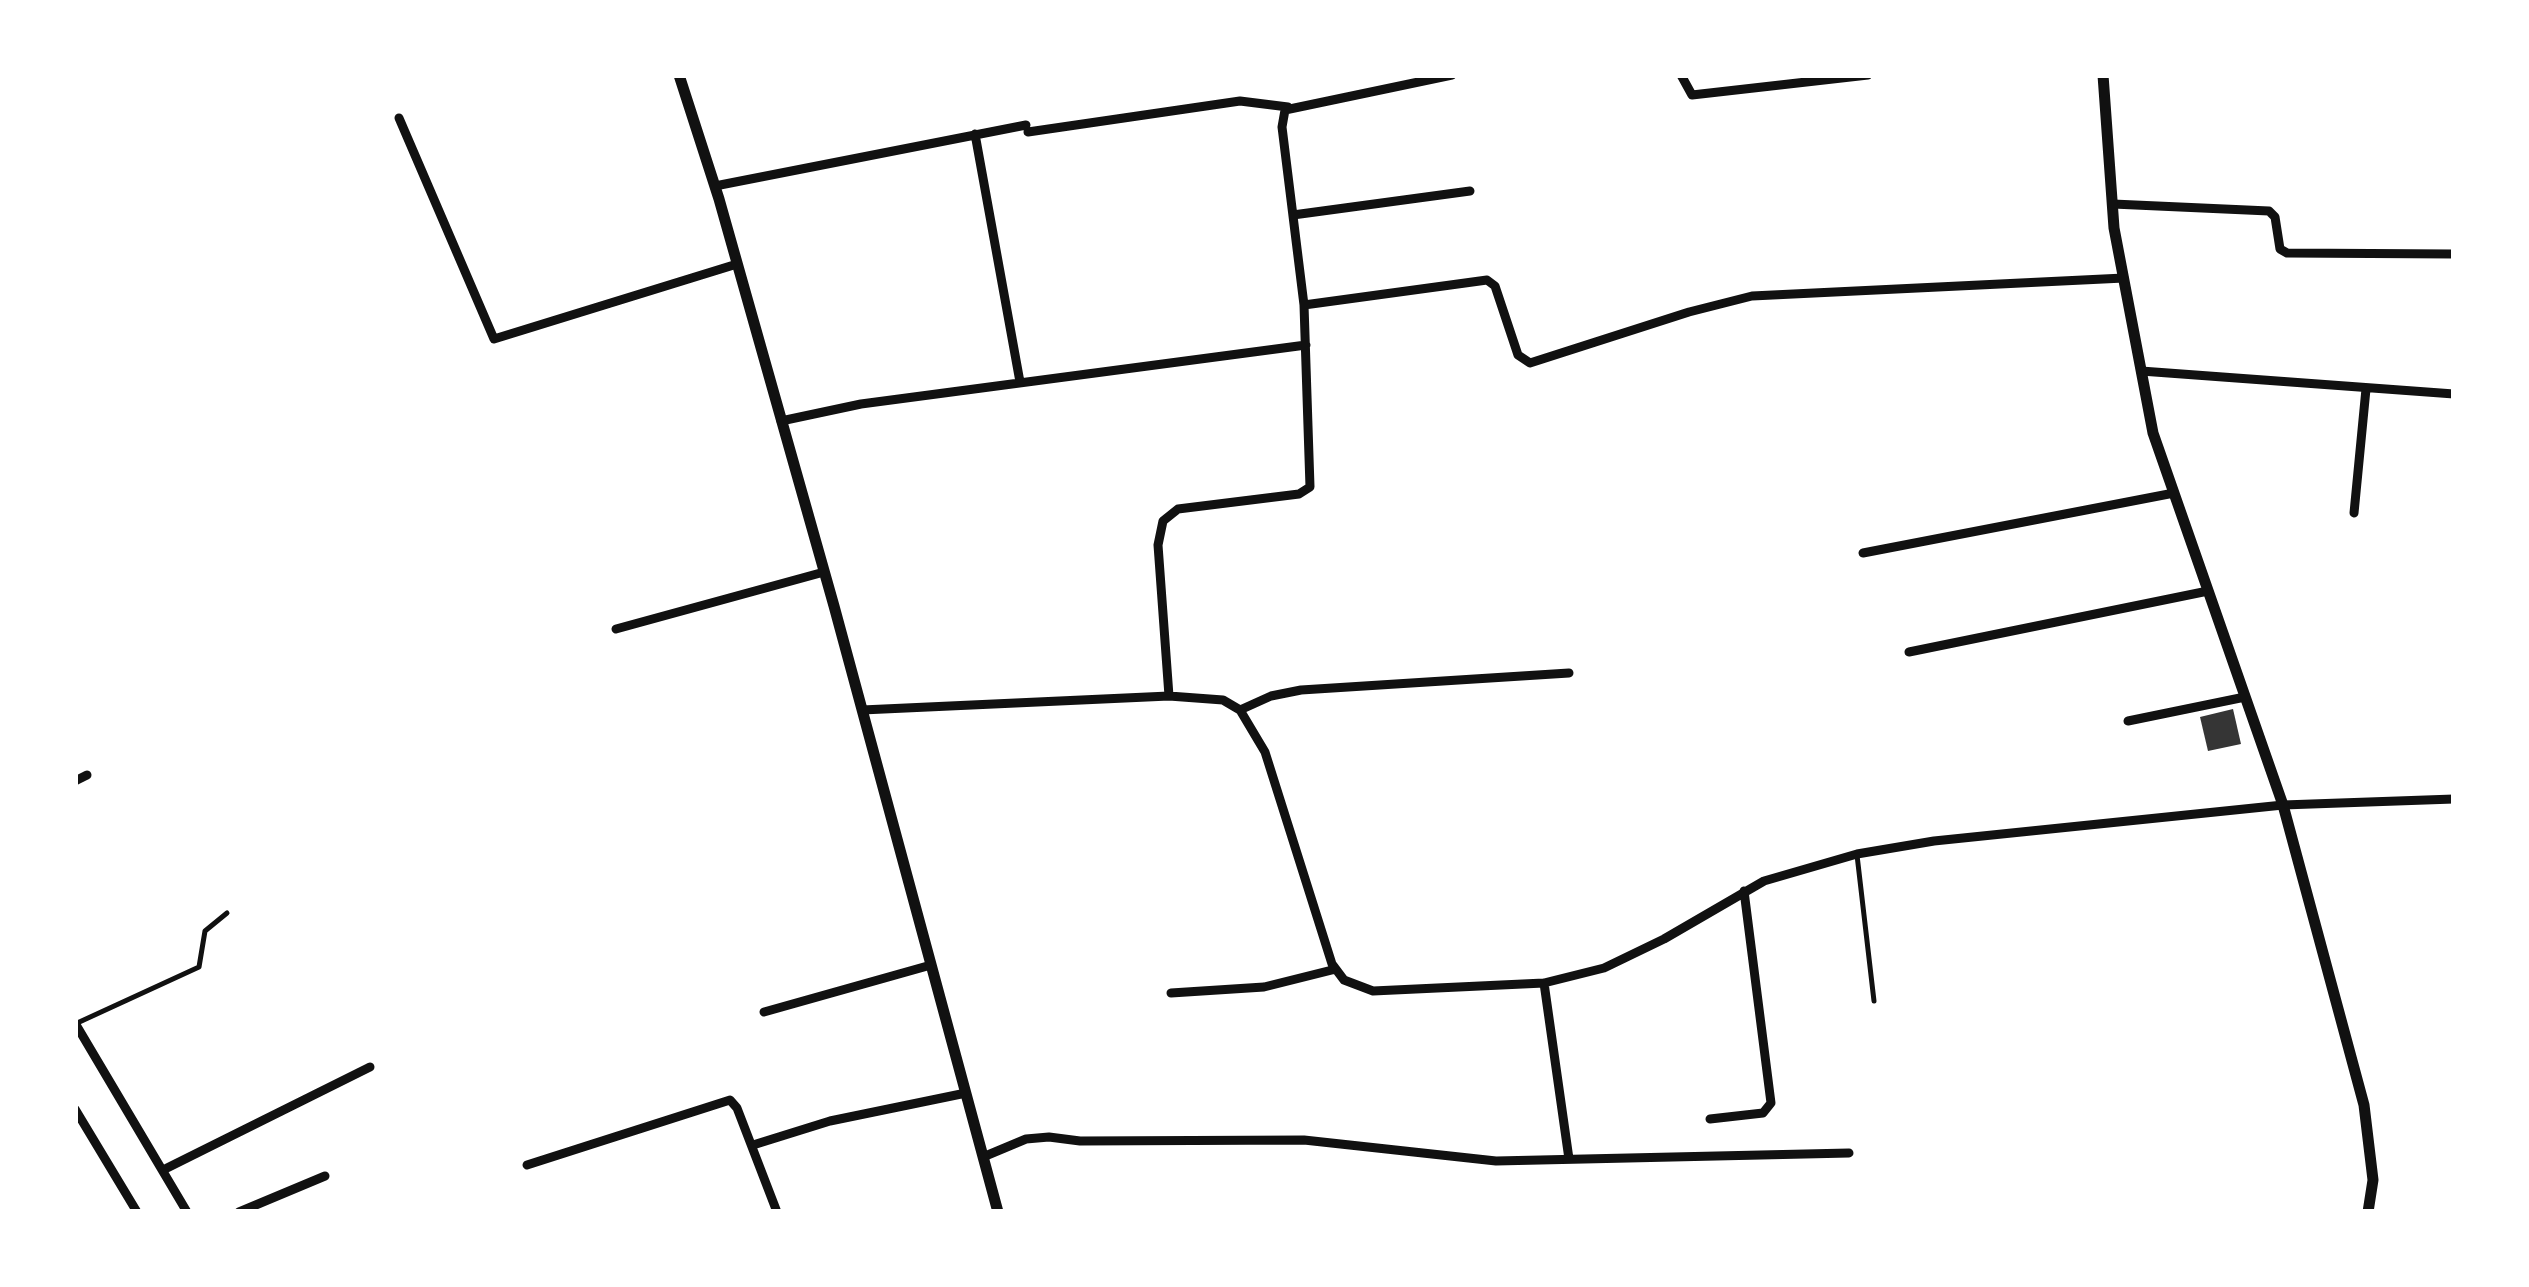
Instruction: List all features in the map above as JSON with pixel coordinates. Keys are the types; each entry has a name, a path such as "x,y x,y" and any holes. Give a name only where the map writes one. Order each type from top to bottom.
{"street":[{"path":"679,75 738,264 998,1212"},
{"path":"715,186 975,134 1240,101 1288,107 1452,75"},
{"path":"1681,75 1692,95 1868,75"},
{"path":"2103,75 2113,204 2152,433 2283,805 2364,1105 2373,1180 2368,1212"},
{"path":"1169,696 1159,531 1168,513 1307,492 1311,481 1304,305 1282,127 1288,107"},
{"path":"399,118 494,339 738,264"},
{"path":"975,134 1020,382"},
{"path":"1293,216 1470,190"},
{"path":"2113,204 2269,212 2275,217 2280,249 2287,253 2454,254"},
{"path":"1304,305 1487,280 1495,286 1518,355 1530,364 1707,306 1752,296 2124,278"},
{"path":"781,421 861,404 1306,345"},
{"path":"2141,370 2454,394"},
{"path":"2354,513 2366,388"},
{"path":"1862,553 2174,493"},
{"path":"616,629 824,572"},
{"path":"1909,652 2208,590"},
{"path":"1240,710 1271,696 1301,690 1569,673"},
{"path":"862,710 1169,696 1223,700 1240,710 1265,752 1320,937 1336,970 1344,980 1372,991 1544,983 1604,968 1664,939 1744,891 1857,854 1934,841 2283,805 2454,800"},
{"path":"2128,721 2245,697"},
{"path":"75,781 88,774"},
{"path":"1710,1119 1763,1113 1771,1103 1744,891"},
{"path":"764,1012 931,966"},
{"path":"1171,993 1264,986 1336,970"},
{"path":"1544,983 1569,1158"},
{"path":"75,1023 188,1212"},
{"path":"162,1170 370,1066"},
{"path":"752,1145 848,1117 966,1092"},
{"path":"528,1164 724,1100 737,1108 777,1212"},
{"path":"75,1109 137,1212"},
{"path":"983,1157 1026,1139 1049,1137 1080,1141 1304,1140 1484,1160 1850,1153"},
{"path":"239,1212 326,1176"}],"lane":[{"path":"1857,854 1874,1001"},
{"path":"75,1023 199,966 205,931 227,913"}],"building":[{"path":"2233,709 2241,744 2208,751 2200,717"}]}
